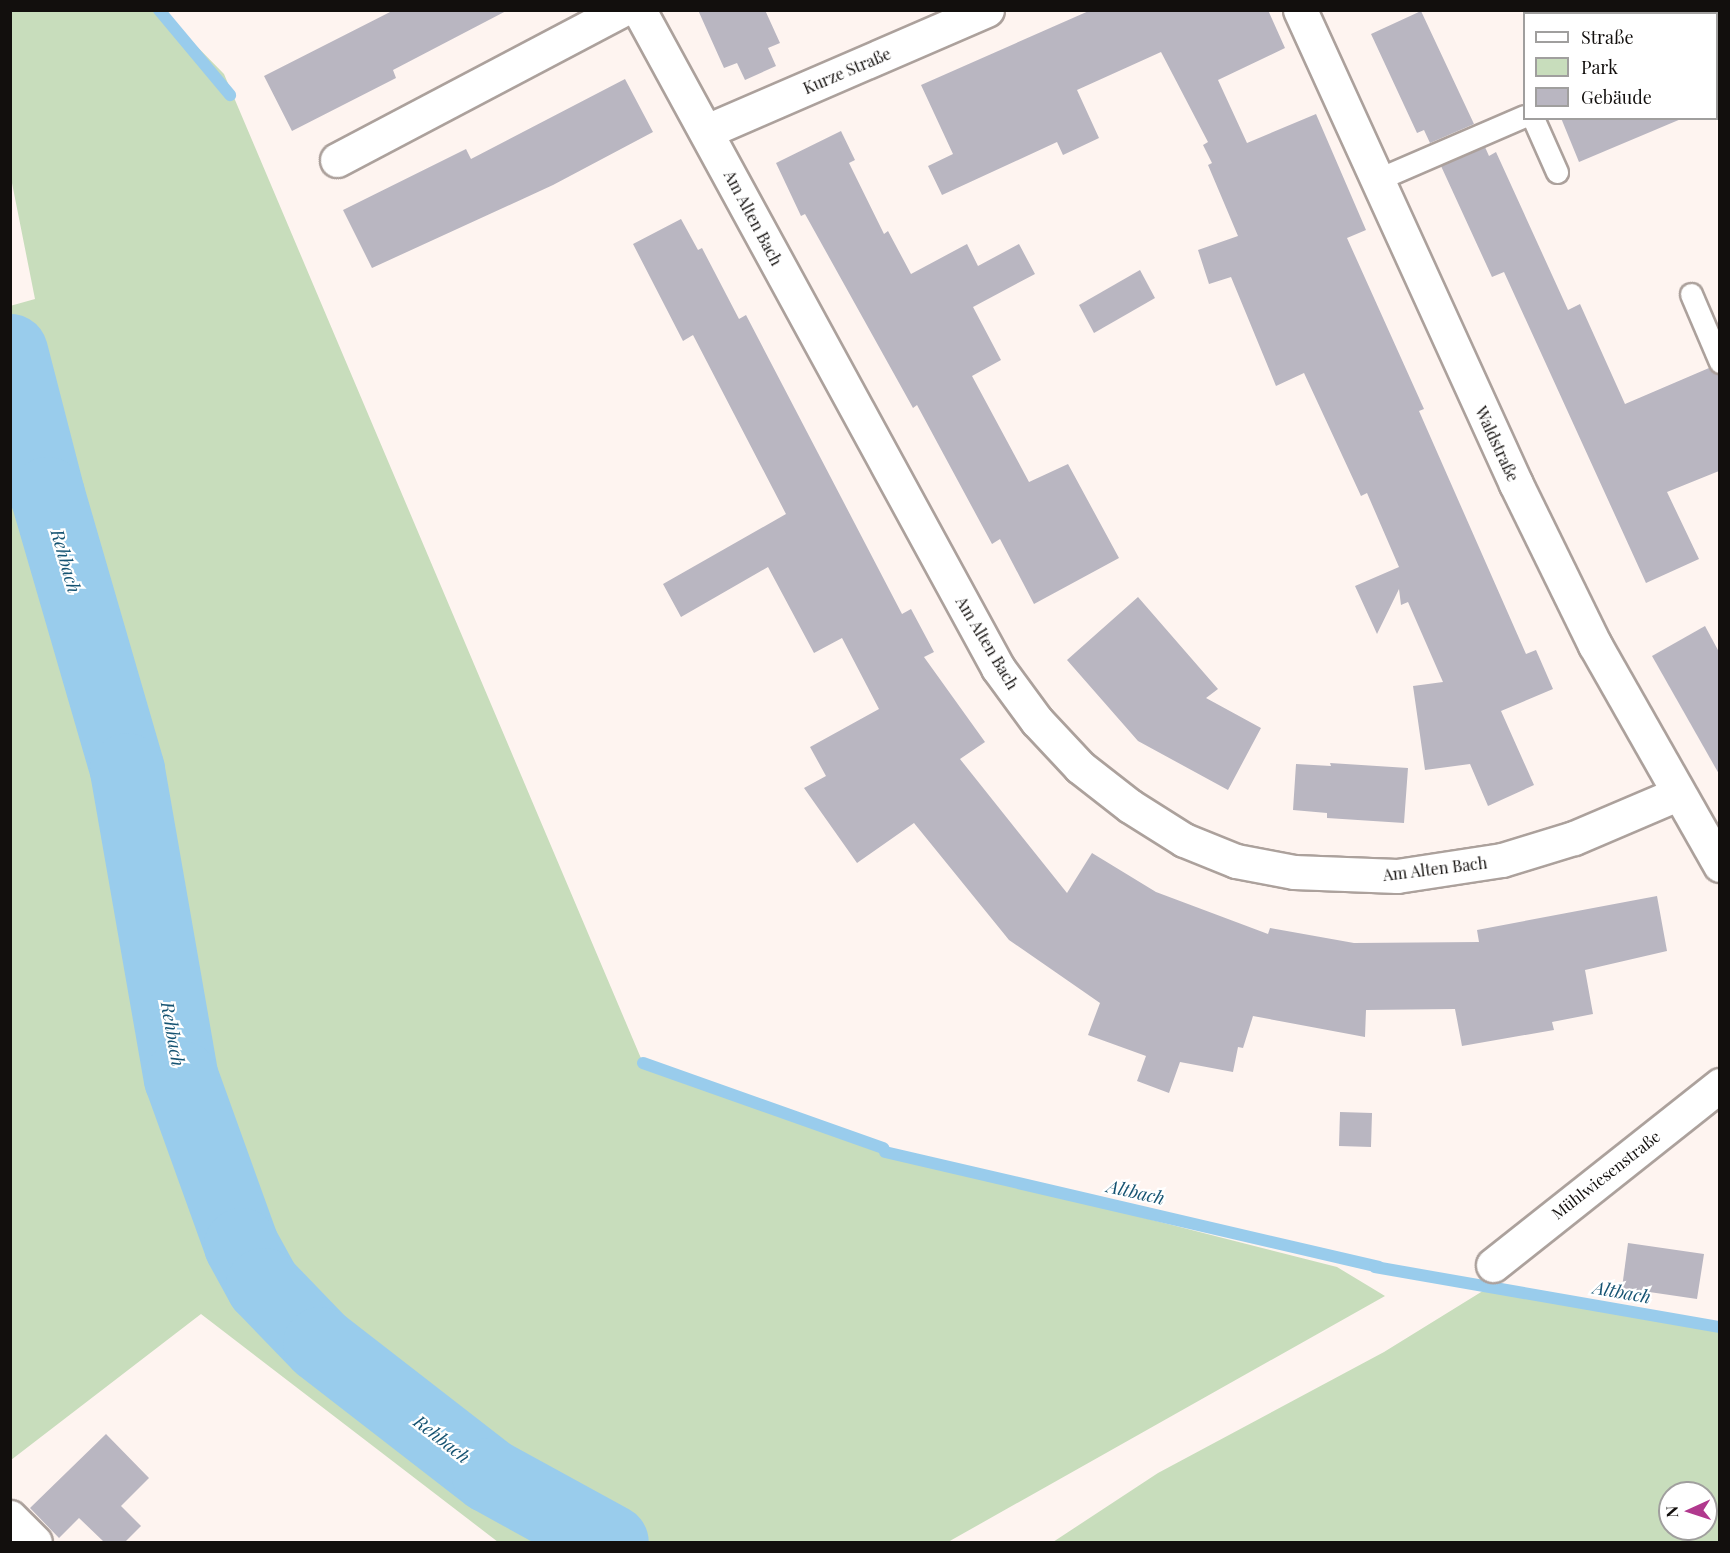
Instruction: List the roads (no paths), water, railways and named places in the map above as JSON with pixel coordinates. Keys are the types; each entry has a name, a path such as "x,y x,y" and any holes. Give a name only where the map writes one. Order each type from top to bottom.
{"street":[{"path":"337,160 622,10"},
{"name":"Am Alten Bach","path":"639,10 999,668 1037,721 1080,767 1130,806 1184,840 1236,861 1294,872 1397,876 1502,860 1574,838 1677,794"},
{"name":"Kurze Straße","path":"707,131 987,10"},
{"name":"Waldstraße","path":"1300,10 1374,181 1552,559 1677,794 1719,865"},
{"name":"Mühlwiesenstraße","path":"1493,1265 1719,1085"},
{"path":"10,1517 35,1542"}],"lane":[{"path":"1374,181 1523,116"},
{"path":"1534,120 1557,172"},
{"path":"1691,294 1719,362"}],"waterway":[{"name":"Altbach","path":"159,10 230,95"},
{"name":"Rehbach","path":"10,351 47,494 127,770 181,1078 241,1245 263,1285 320,1344 489,1475 611,1542"},
{"name":"Altbach","path":"643,1063 883,1148"},
{"name":"Altbach","path":"885,1152 1379,1267"},
{"name":"Altbach","path":"1375,1267 1720,1327"}]}
